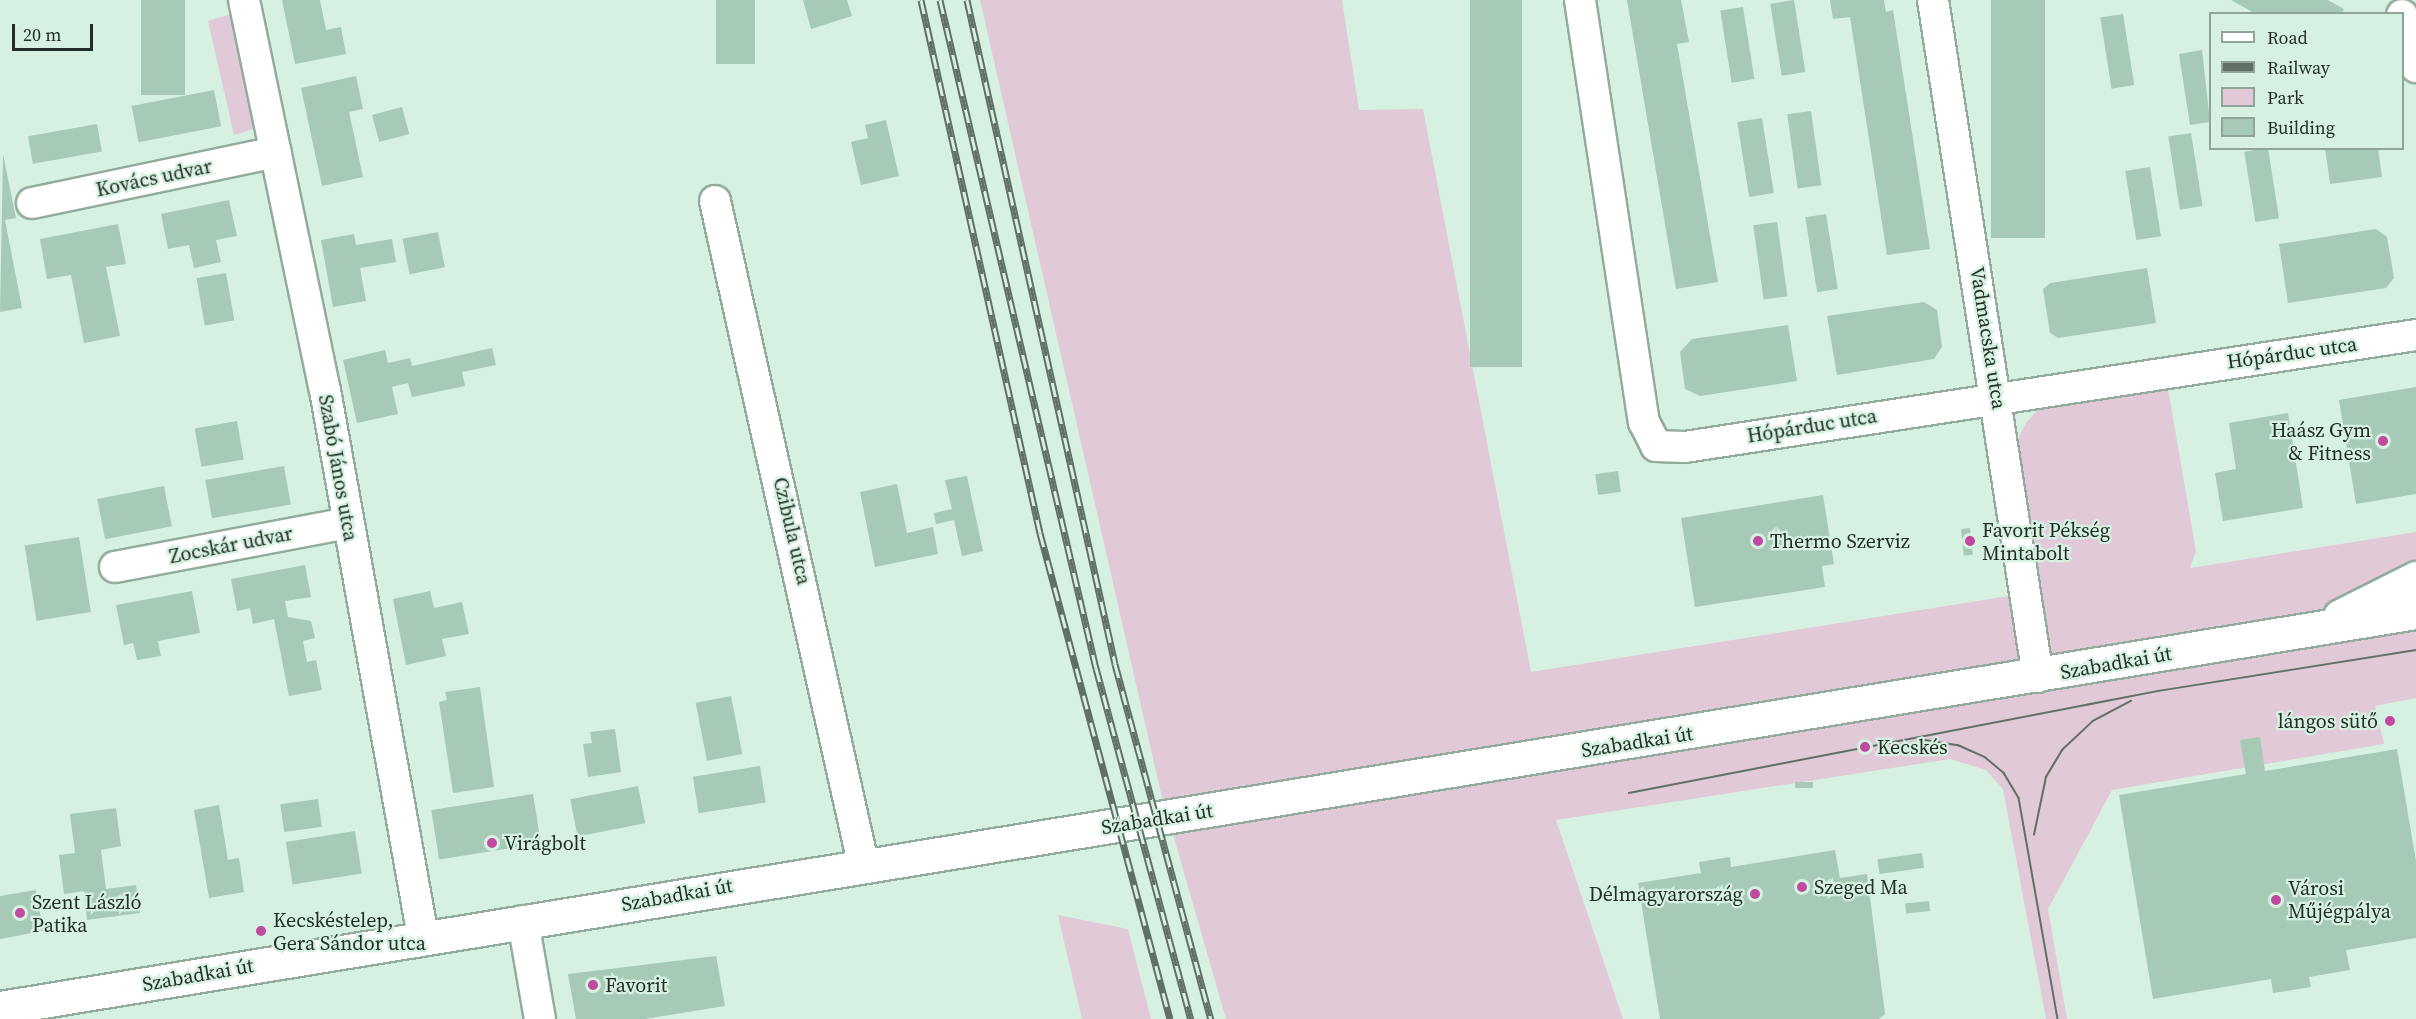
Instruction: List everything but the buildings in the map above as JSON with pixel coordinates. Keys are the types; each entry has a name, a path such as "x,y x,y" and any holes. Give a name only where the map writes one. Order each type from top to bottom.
{"main road":[{"name":"Szabadkai út","path":"2314,629 2416,579"},
{"name":"Szabadkai út","path":"0,1008 863,863 2038,677 2416,612"}],"street":[{"name":"Szabó János utca","path":"244,0 348,523 423,938"},
{"name":"Hópárduc utca","path":"1580,0 1644,422 1656,446 1685,447 2416,335"},
{"name":"Vadmacska utca","path":"1933,0 1998,398 2038,677"},
{"path":"2408,22 2416,68"},
{"name":"Kovács udvar","path":"32,203 276,152"},
{"name":"Czibula utca","path":"716,201 863,863"},
{"name":"Zocskár udvar","path":"115,567 348,523"},
{"path":"523,921 540,1019"}],"green space":[{"path":"980,0 1342,0 1359,110 1423,109 1531,672 2034,592 2015,445 2026,423 2040,407 2168,389 2196,551 2190,568 2416,532 2416,698 2375,706 2384,744 2112,790 2048,909 2067,1019 2046,1019 2003,789 1986,770 1950,759 1556,820 1623,1019 1226,1019 1160,789"},
{"path":"238,12 260,127 234,135 208,21"},
{"path":"1058,915 1128,929 1151,1019 1082,1019"}],"tram line":[{"path":"1629,793 2158,691 2416,650"},
{"path":"2034,835 2046,777 2062,750 2093,721 2131,701"},
{"path":"1925,740 1958,745 1985,757 2004,773 2019,798 2058,1019"}],"railway":[{"path":"921,0 1040,533 1170,1019"},
{"path":"940,0 1096,668 1191,1019"},
{"path":"967,0 1115,664 1211,1019"}],"place":[{"name":"Haász Gym & Fitness","path":"2383,441"},
{"name":"Thermo Szerviz","path":"1758,541"},
{"name":"Favorit Pékség Mintabolt","path":"1970,541"},
{"name":"lángos sütő","path":"2390,721"},
{"name":"Kecskés","path":"1865,747"},
{"name":"Virágbolt","path":"492,843"},
{"name":"Szeged Ma","path":"1802,887"},
{"name":"Délmagyarország","path":"1755,894"},
{"name":"Városi Műjégpálya","path":"2276,900"},
{"name":"Szent László Patika","path":"20,913"},
{"name":"Kecskéstelep, Gera Sándor utca","path":"261,931"},
{"name":"Favorit","path":"593,985"}]}
